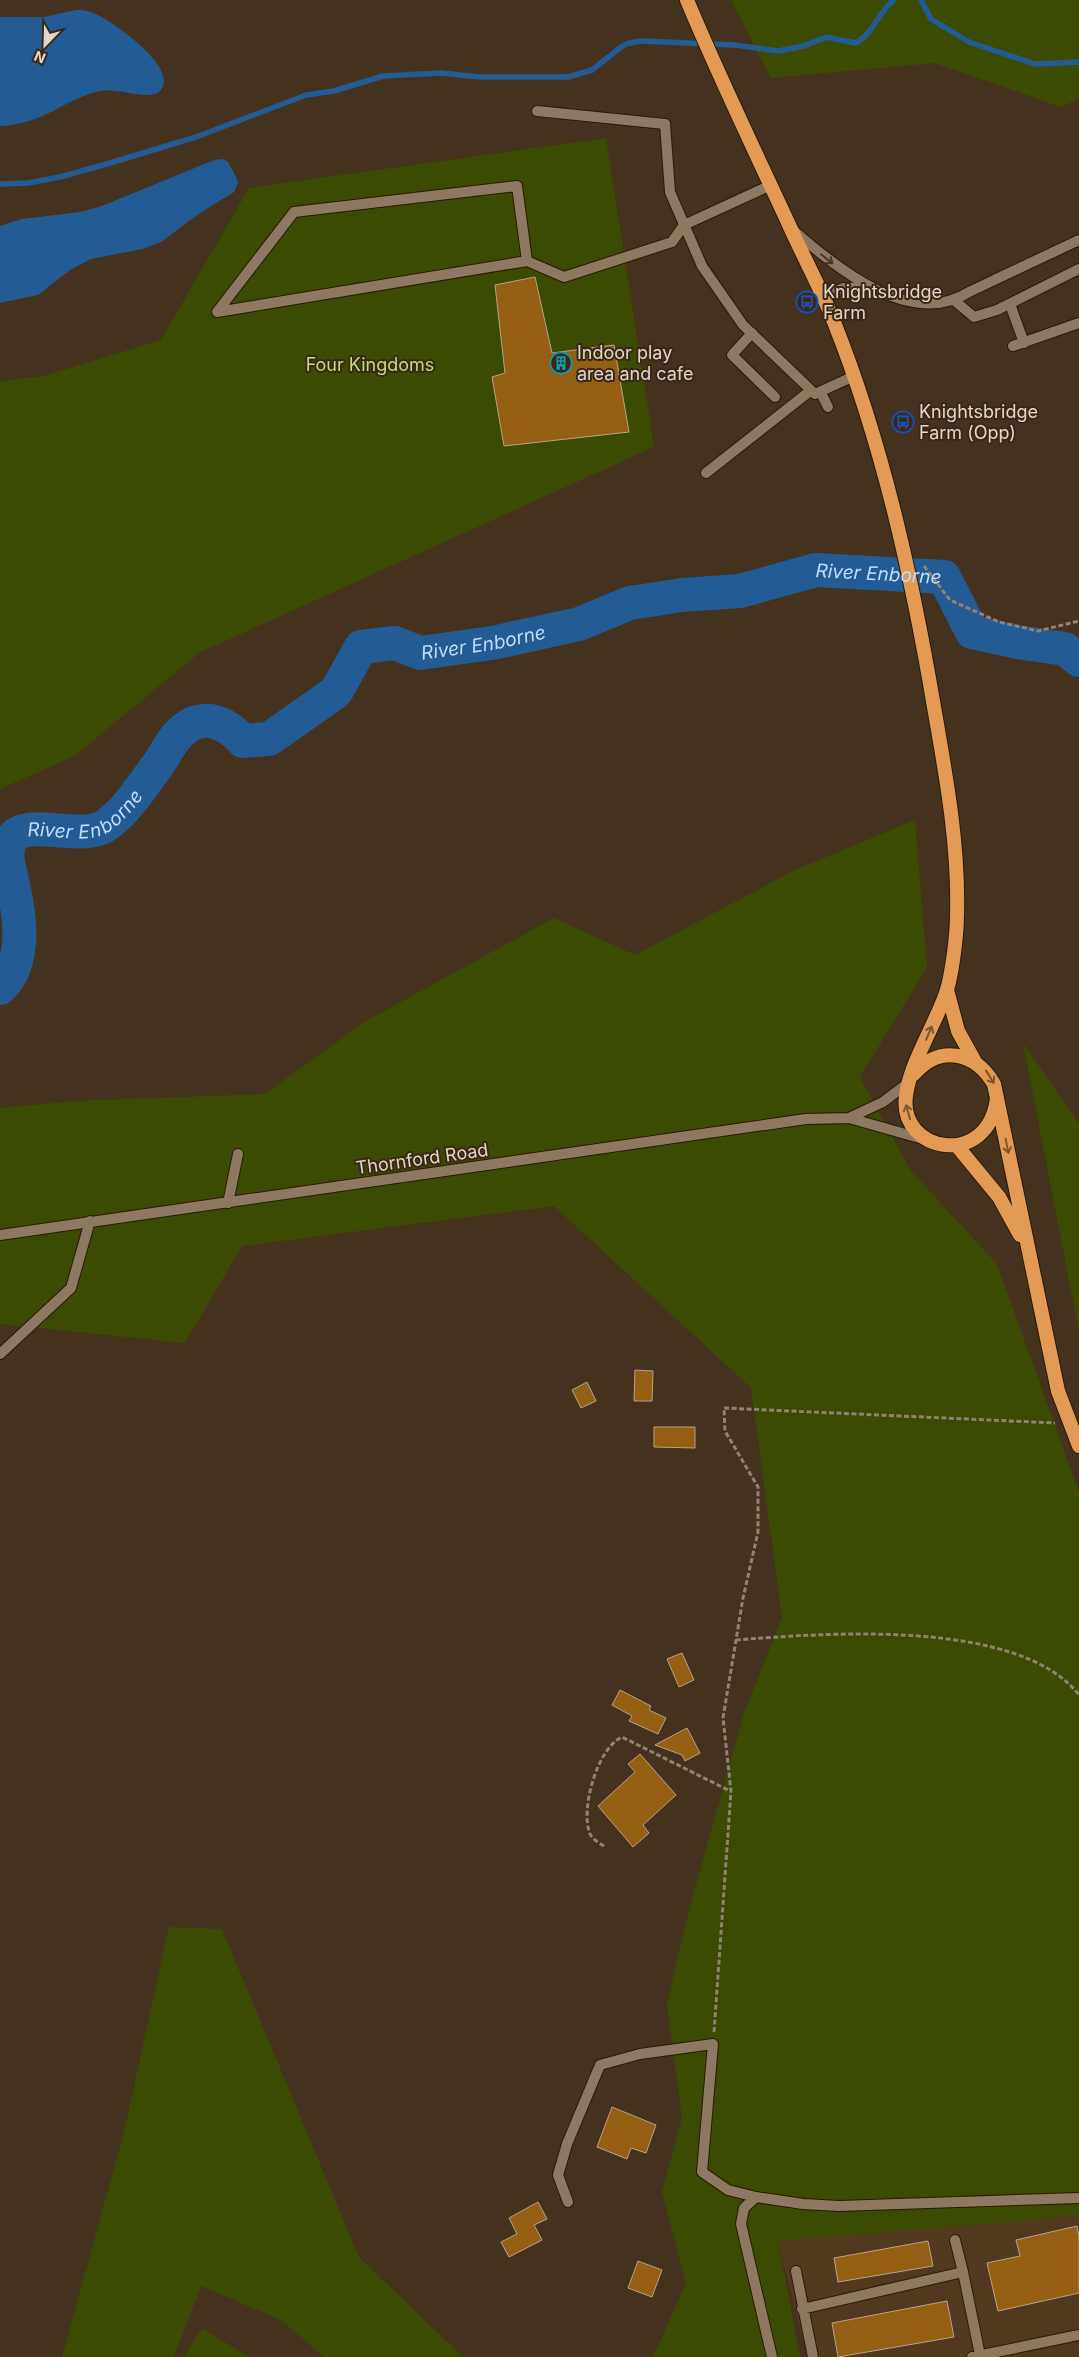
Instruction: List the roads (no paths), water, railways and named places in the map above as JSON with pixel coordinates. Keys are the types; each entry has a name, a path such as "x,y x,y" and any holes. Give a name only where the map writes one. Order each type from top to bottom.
{"highway":[{"path":"689,4 717,72 823,297 854,376 899,532 925,653 956,848 957,918 948,990 910,1080 906,1109 912,1124 919,1134 933,1143 957,1146 974,1140 986,1131 995,1113 997,1098"},
{"path":"948,990 958,1031 974,1060 986,1070 994,1084 1058,1391 1079,1446"},
{"path":"910,1080 922,1065 936,1057 959,1055 974,1060"},
{"path":"957,1146 999,1197 1028,1253"}],"street":[{"path":"537,111 664,124 670,192 702,266 743,325 815,394 821,393 854,376"},
{"path":"527,261 517,186 294,212 217,312 527,261 564,277 672,242 684,224 770,185"},
{"path":"790,227 838,267 868,287 923,303 940,304 955,300 1079,240"},
{"path":"955,300 974,317 997,310 1079,269"},
{"path":"823,297 843,288 868,287"},
{"path":"1010,304 1024,343"},
{"path":"1013,346 1079,323"},
{"path":"752,333 732,355 775,397"},
{"path":"706,473 810,391"},
{"path":"821,393 828,408"},
{"name":"Thornford Road","path":"849,1118 883,1102 910,1080"},
{"name":"Thornford Road","path":"0,1235 787,1122 849,1118 933,1143"},
{"path":"228,1203 238,1154"},
{"path":"0,1354 71,1288 90,1221"},
{"path":"568,2202 558,2175 574,2126 600,2065 640,2054 713,2044 702,2172 728,2190 756,2197 803,2204 839,2206 1079,2198"},
{"path":"756,2197 744,2208 741,2224 772,2357"},
{"path":"955,2240 963,2272 976,2356 1079,2335"},
{"path":"796,2271 813,2357"},
{"path":"802,2309 963,2272"}],"water":[{"path":"76,10 98,15 117,27 143,48 154,59 161,71 164,82 160,91 155,94 141,95 107,90 100,91 29,121 0,126 0,17 44,17"},
{"path":"223,159 228,162 238,183 234,192 200,213 161,242 142,249 91,259 70,270 38,295 0,303 0,226 22,219 80,212 102,206 214,160"}],"waterway":[{"path":"0,184 28,183 60,177 110,163 196,137 306,95 334,91 383,76 441,73 480,77 568,77 592,70 621,47 629,43 641,41 735,45 778,51 804,46 826,37 855,43 866,35 888,5 894,0"},
{"path":"921,0 931,19 969,42 1035,64 1079,62"},
{"name":"River Enborne","path":"0,988 9,978 18,953 18,911 7,856 11,840 18,833 41,829 84,831 97,829 108,824 134,797 181,731 199,721 208,721 226,727 243,741 269,739 336,692 361,647 395,643 420,653 492,643 579,624 630,603 682,595 740,591 816,570 944,577 972,632 1017,642 1065,649 1079,660"}],"place":[{"name":"Knightsbridge Farm","path":"807,302"},
{"name":"Indoor play area and cafe","path":"561,363"},
{"name":"Knightsbridge Farm (Opp)","path":"903,422"}],"park label":[{"name":"Four Kingdoms","path":"370,365"}]}
